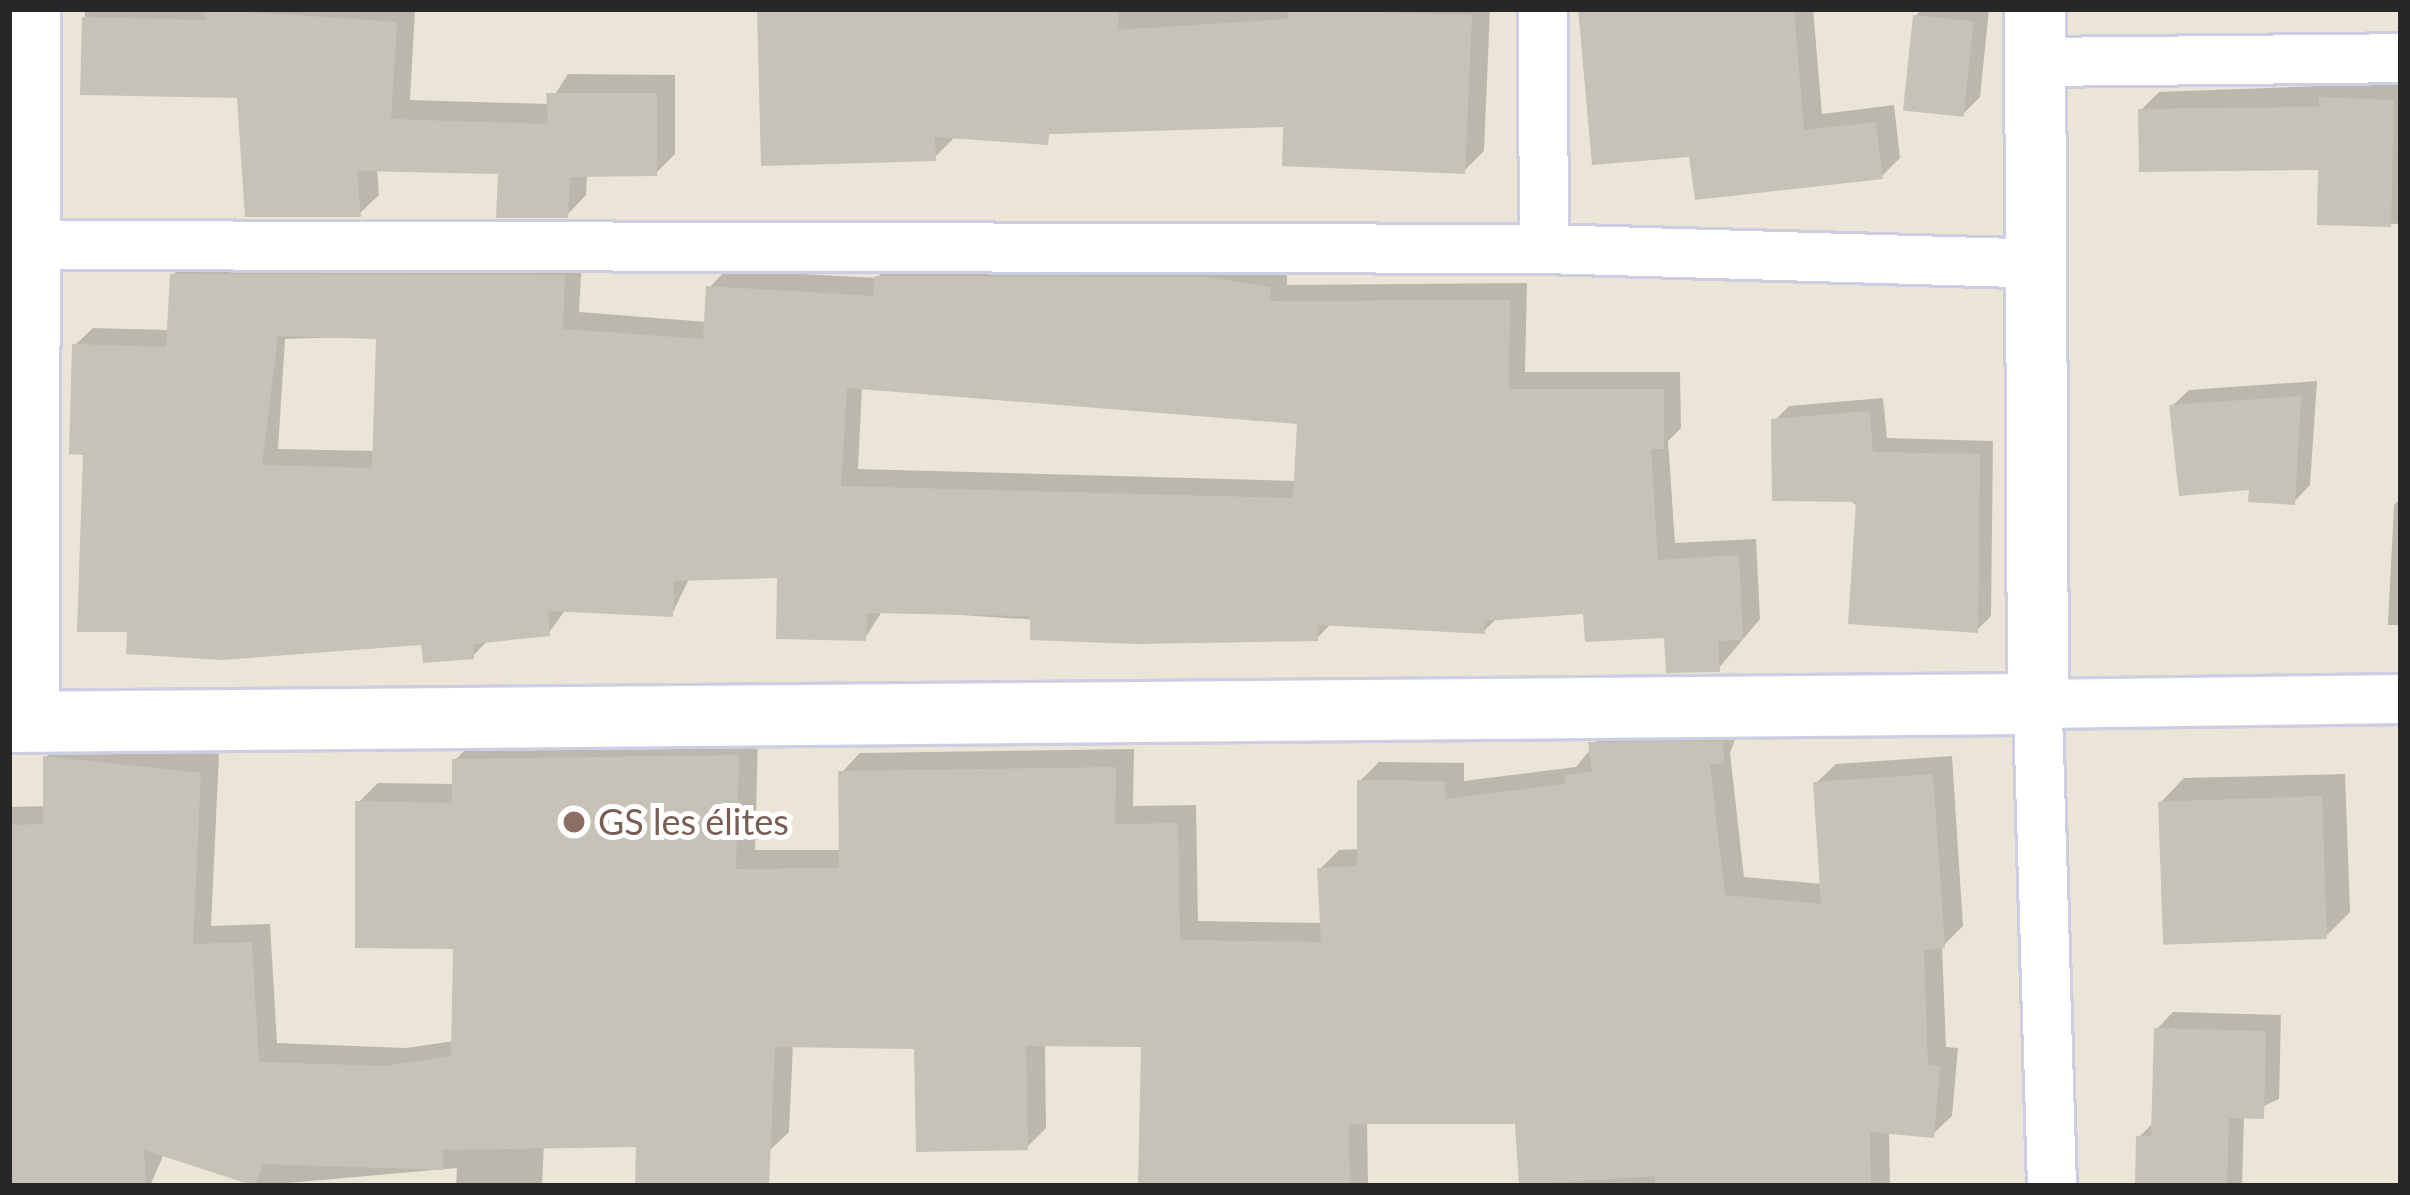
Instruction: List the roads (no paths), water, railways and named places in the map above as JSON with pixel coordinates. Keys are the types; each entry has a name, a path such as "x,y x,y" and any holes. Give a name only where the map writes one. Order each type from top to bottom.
{"street":[{"path":"36,9 37,245 22,722 2401,699"},
{"path":"1543,9 1544,249"},
{"path":"2052,1186 2038,704 2035,35 2401,58"},
{"path":"37,245 1544,249 2036,264"}],"place":[{"name":"GS les élites","path":"574,822"}]}
